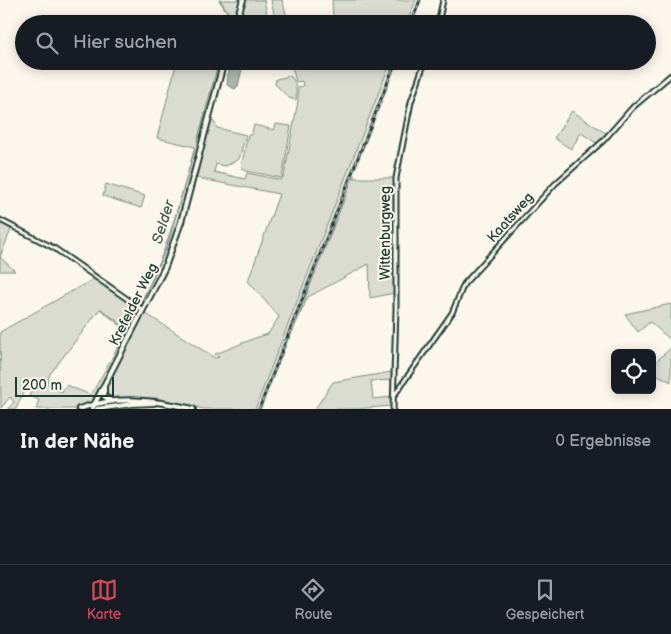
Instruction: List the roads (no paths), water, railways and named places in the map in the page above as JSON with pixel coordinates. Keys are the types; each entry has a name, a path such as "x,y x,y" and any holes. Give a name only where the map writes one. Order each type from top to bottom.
{"street":[{"path":"238,15 244,0"},
{"path":"440,15 443,0"},
{"name":"Krefelder Weg","path":"92,407 144,310 174,244 222,70"},
{"name":"Wittenburgweg","path":"392,409 396,309 396,178 411,102 422,70"},
{"name":"Kaatsweg","path":"393,397 452,313 464,284 554,184 603,141 633,107 671,75"},
{"path":"0,220 54,248 144,310"},
{"path":"104,385 104,396 112,402"},
{"path":"79,409 112,402 141,400 193,409"},
{"path":"97,409 132,404 164,403"}],"waterway":[{"name":"Selder","path":"220,0 230,15"},
{"name":"Selder","path":"197,142 217,70"},
{"name":"Selder","path":"143,300 167,246 195,148"},
{"name":"Selder","path":"101,309 127,329 137,312"}],"railway":[{"path":"414,15 420,0"},
{"path":"259,409 392,70"}]}
